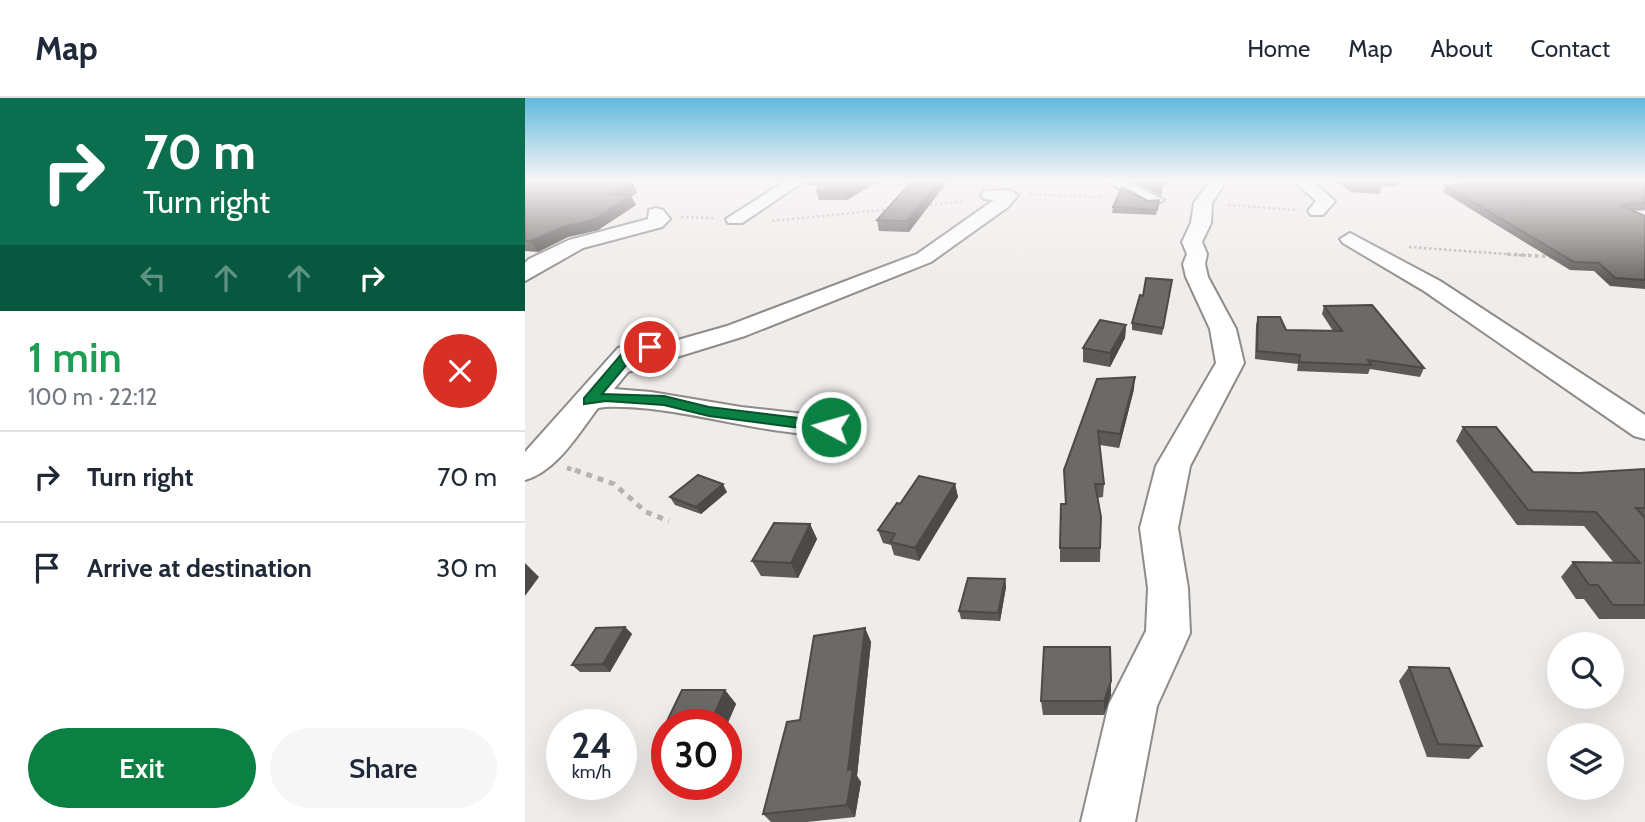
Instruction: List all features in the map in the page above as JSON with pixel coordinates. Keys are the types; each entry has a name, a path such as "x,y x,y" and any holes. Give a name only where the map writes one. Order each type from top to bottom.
{"street":[{"path":"525,274 537,264 576,244 655,223 661,219 656,214"},
{"path":"735,219 743,214"},
{"path":"533,463 628,354 761,315 842,284 849,286 924,258 939,243 985,214"},
{"path":"1108,822 1133,704 1168,633 1168,589 1159,528 1173,466 1230,363 1223,329 1197,277 1194,264 1197,254 1192,242 1201,223 1198,214"},
{"path":"1350,239 1432,286 1645,429"},
{"path":"589,401 606,397 664,400 709,412 831,427"}],"path":[{"path":"656,214 790,222 855,214"},
{"path":"1350,239 1376,245 1555,257"},
{"path":"533,463 619,488 640,510 669,522"}],"building":[{"path":"525,214 603,214 593,220 563,227 525,241"},
{"path":"883,214 913,214 907,221 877,220"},
{"path":"1493,214 1640,214 1645,216 1645,280 1615,278 1599,263 1574,262"},
{"path":"1146,278 1172,280 1163,328 1132,323 1140,295 1143,296"},
{"path":"1372,305 1424,368 1368,360 1371,365 1299,362 1300,355 1257,351 1258,317 1280,317 1286,330 1342,331 1324,306"},
{"path":"1100,320 1126,325 1110,353 1083,348"},
{"path":"1135,377 1120,434 1098,431 1104,484 1095,484 1101,517 1100,548 1060,548 1061,504 1066,504 1064,470 1097,379"},
{"path":"1463,427 1496,427 1533,472 1579,473 1645,469 1645,508 1636,508 1645,518 1645,605 1613,605 1598,585 1589,585 1573,562 1640,563 1596,512 1528,510"},
{"path":"698,475 723,484 696,507 670,497"},
{"path":"919,476 955,484 915,548 890,542 895,534 878,530"},
{"path":"774,523 810,524 791,563 752,561"},
{"path":"968,578 1005,579 998,613 959,611"},
{"path":"625,627 603,664 572,665 596,628"},
{"path":"865,628 848,770 853,769 847,805 763,814 787,722 800,720 814,636"},
{"path":"1044,647 1110,647 1111,681 1104,701 1041,701"},
{"path":"1409,667 1449,668 1482,746 1438,744"},
{"path":"682,690 725,690 717,709 673,709"}],"route":[{"path":"650,347 628,354 589,401 606,397 664,400 709,412 831,427"}]}
